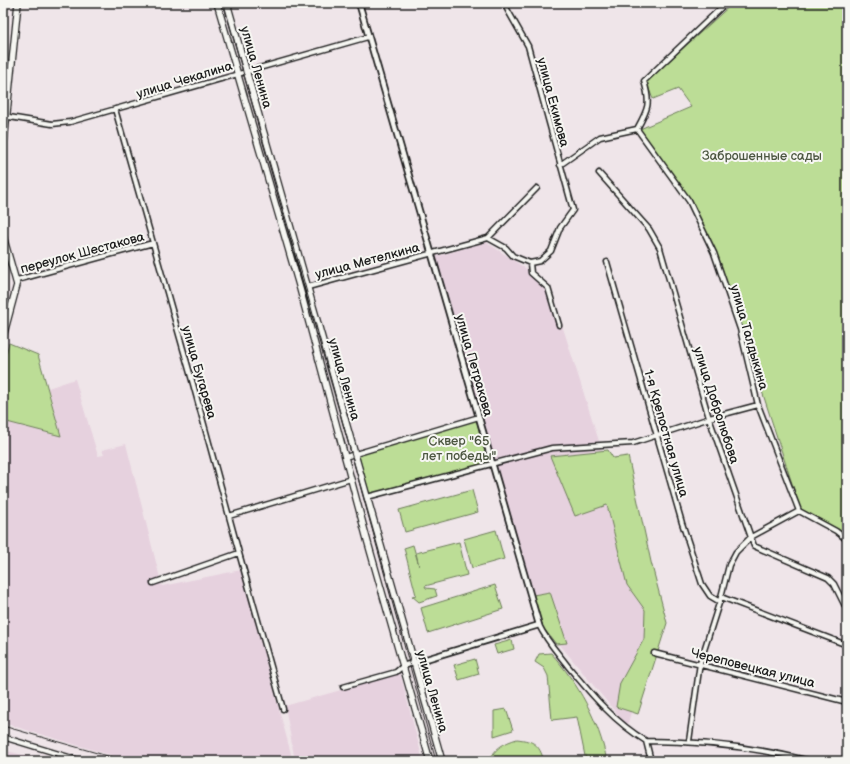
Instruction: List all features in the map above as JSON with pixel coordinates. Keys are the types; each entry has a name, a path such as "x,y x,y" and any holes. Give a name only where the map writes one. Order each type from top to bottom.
{"main road":[{"path":"3,152 4,116 18,3"},
{"name":"улица Ленина","path":"217,3 236,73 300,289 351,479 430,761"},
{"name":"улица Ленина","path":"227,3 442,761"},
{"path":"3,236 17,280 16,290 3,337"}],"street":[{"name":"улица Петракова","path":"359,3 539,625 544,636 607,712 634,734 646,741"},
{"name":"улица Екимова","path":"506,3 507,9 528,46 572,210 560,228 551,251 540,262 530,262"},
{"path":"560,165 600,138 637,129 648,107 648,96 644,81 726,3"},
{"name":"улица Чекалина","path":"4,116 52,124 70,122 236,73 368,37"},
{"name":"улица Бугарева","path":"115,109 283,709"},
{"name":"улица Талдыкина","path":"637,129 689,201 714,253 740,329 758,406 799,511"},
{"name":"улица Добролюбова","path":"599,174 649,229 660,248 709,418 754,546 828,578 834,584 847,610"},
{"path":"537,188 488,238 506,248 514,256 530,262 531,273 548,288 559,325"},
{"name":"улица Метелкина","path":"308,287 431,252 488,238"},
{"name":"переулок Шестакова","path":"17,280 153,243"},
{"name":"1-я Крепостная улица","path":"607,262 657,431 657,436 702,584 710,596 721,599"},
{"path":"367,497 552,448 633,444 709,418 758,406"},
{"path":"345,457 479,417"},
{"path":"229,516 351,479"},
{"path":"689,741 700,663 721,599 729,565 736,552 751,537 799,511 836,531 847,540"},
{"path":"154,583 239,553"},
{"path":"721,599 847,645"},
{"path":"343,687 396,672 403,666 413,662 539,625"},
{"name":"Череповецкая улица","path":"654,653 700,663 847,702"},
{"path":"3,737 82,761"},
{"path":"651,761 646,741 689,741 748,748 810,761"},
{"path":"843,761 847,760"}],"shaded area":[{"path":"486,242 549,284 605,460 659,618 627,726 542,623 435,257"},
{"path":"75,379 98,456 104,455 102,450 126,444 162,586 241,570 293,761 130,761 3,723 3,421 61,436 48,388"},
{"path":"400,673 422,757 416,761 295,761 285,706"},
{"path":"3,750 46,761 3,761"}],"green space":[{"name":"Заброшенные сады","path":"733,3 847,3 847,534 801,511 719,259 686,194 640,129 691,107 678,89 653,99 646,82"},
{"path":"9,343 38,355 61,436 3,421 3,364"},
{"name":"Сквер \"65 лет победы\"","path":"476,419 488,464 370,495 358,453"},
{"path":"608,450 613,458 628,456 651,562 667,623 638,714 616,707 620,683 644,639 645,610 627,585 607,505 575,516 550,456"},
{"path":"472,490 478,512 405,532 399,510"},
{"path":"496,530 504,559 472,568 464,539"},
{"path":"459,542 467,575 425,586 426,588 435,589 437,596 419,602 412,596 416,595 404,548 413,545 419,566 416,553"},
{"path":"495,585 503,609 428,633 421,608"},
{"path":"550,592 567,643 556,644 541,625 533,595"},
{"path":"512,640 514,649 497,654 494,645"},
{"path":"551,653 570,677 586,703 599,731 607,761 586,761 577,717 552,720 548,676 544,668 535,662 539,654"},
{"path":"475,659 479,674 459,680 454,665"},
{"path":"506,709 513,730 494,736 494,711"},
{"path":"517,739 535,744 538,747 544,761 490,761 497,749 508,742"}],"tram line":[{"path":"223,3 301,271 436,761"},
{"path":"3,726 125,761"}]}
